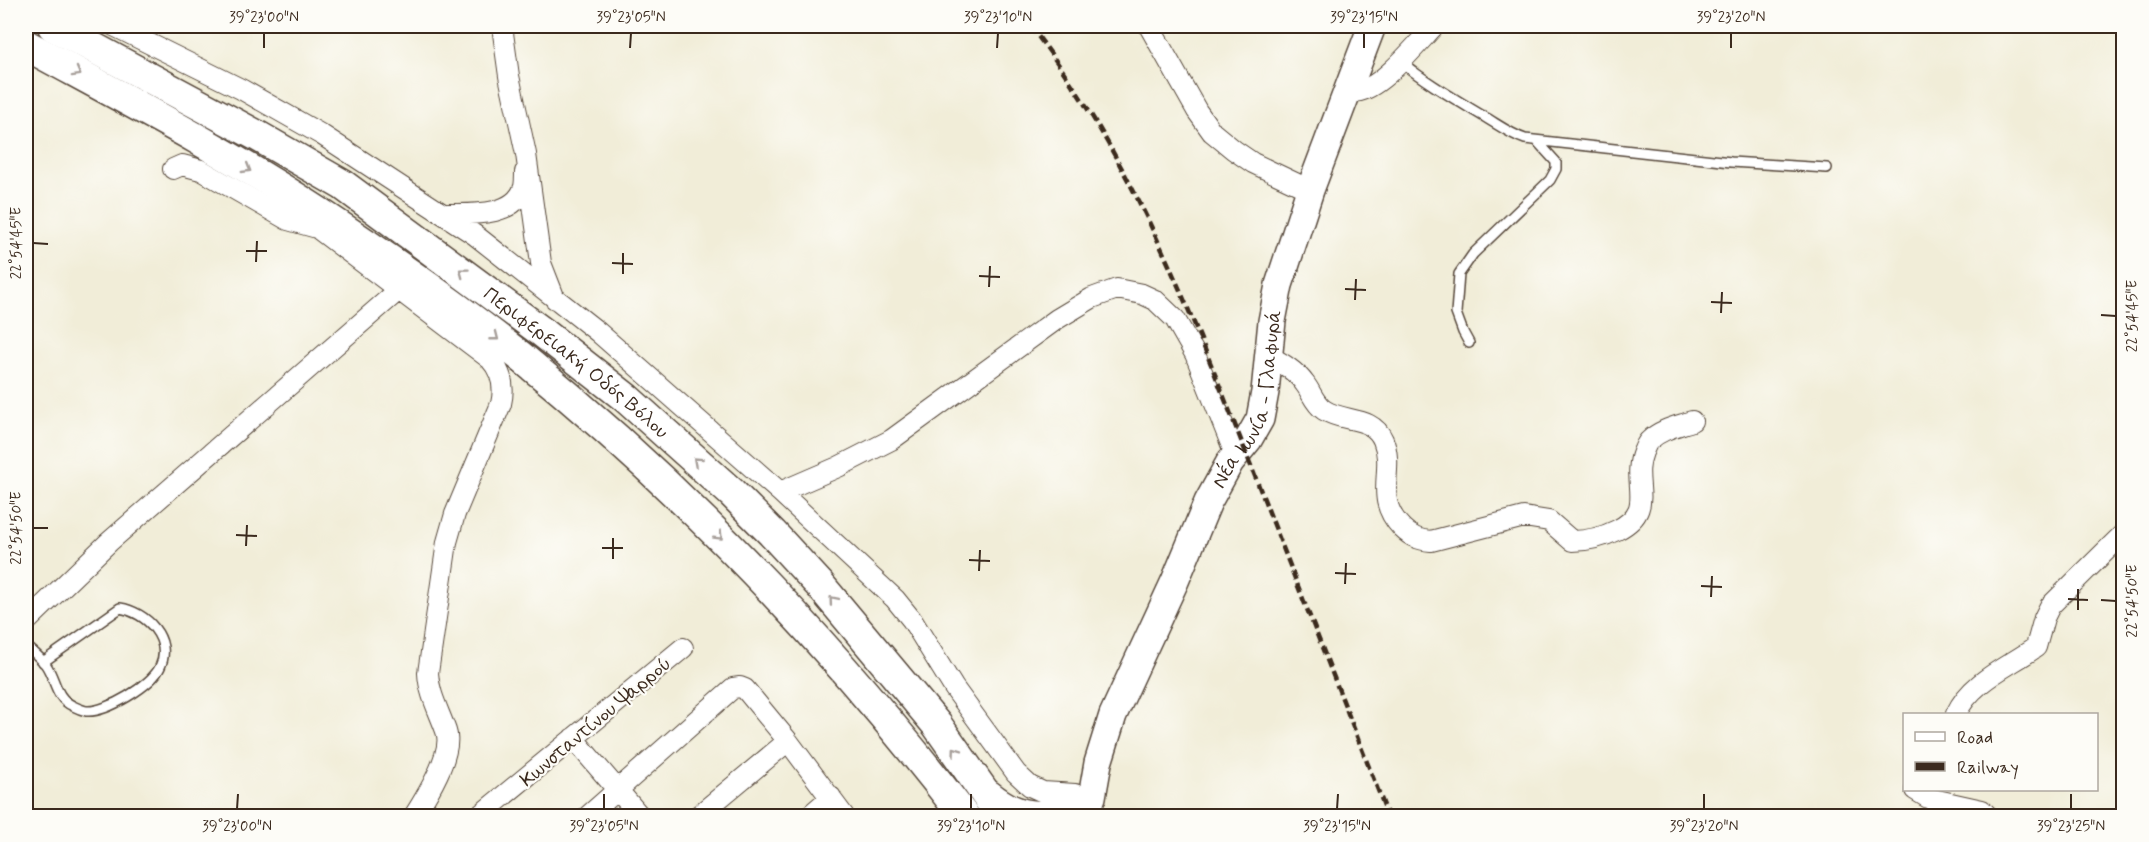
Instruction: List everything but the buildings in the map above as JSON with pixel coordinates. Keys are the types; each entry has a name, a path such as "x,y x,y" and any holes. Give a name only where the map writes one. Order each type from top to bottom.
{"main road":[{"name":"Περιφερειακή Οδός Βόλου","path":"52,26 256,135 343,185 533,325 626,398 732,493 820,585 937,725 993,805"},
{"name":"Νέα Ιωνία - Γλαφυρά","path":"1061,812 1084,778 1098,763 1113,715 1175,581 1204,511 1235,454 1248,440 1260,419 1272,321 1279,285 1310,190 1372,26"},
{"name":"Περιφερειακή Οδός Βόλου","path":"26,45 179,128 319,212 452,304 521,357 669,487 732,549 872,700 964,816"},
{"path":"927,769 951,816"},
{"path":"993,805 1026,816 1061,812"}],"street":[{"path":"114,26 241,89 322,135 447,214 598,332 780,492 905,610 954,688 1016,773 1030,786 1043,792 1061,812"},
{"path":"502,26 509,76 526,154 541,263 555,300"},
{"path":"1149,26 1197,111 1212,132 1253,163 1310,190"},
{"path":"1346,92 1360,92 1388,73 1434,26"},
{"path":"447,214 485,214 502,209 516,200 524,188 526,154"},
{"path":"173,170 182,165 190,165 288,220 317,228 490,359 498,370 503,384 499,409 455,514 447,543 428,673 430,692 448,740 446,752 414,816"},
{"path":"26,622 109,542 400,289"},
{"path":"780,492 891,440 1057,319 1098,295 1117,290 1132,292 1155,300 1175,319 1195,354 1235,454"},
{"path":"1269,356 1294,372 1307,386 1315,402 1324,410 1374,427 1382,438 1386,450 1386,500 1389,511 1406,531 1419,540 1431,541 1524,517 1549,521 1572,541 1603,537 1628,524 1639,511 1640,459 1647,443 1663,431 1692,421"},
{"path":"1956,713 1970,692 2036,647 2044,618 2050,606 2124,532"},
{"name":"Κωνσταντίνου Ψαρρού","path":"479,816 683,648"},
{"path":"588,816 733,688 740,687 745,689 788,741 844,816"},
{"path":"573,738 640,816"},
{"path":"698,816 788,741"},
{"path":"1919,791 1928,798 1982,810 1988,816"},
{"path":"809,816 831,797"}],"lane":[{"path":"1400,61 1516,136 1538,141 1731,162 1827,168"},
{"path":"1469,343 1456,314 1459,274 1473,254 1550,180 1556,169 1556,162 1538,141"},
{"path":"26,646 43,662 64,701 88,711 103,708 127,697 144,685 159,669 163,651 158,632 152,624 138,612 120,608 43,662"}],"railway":[{"path":"1030,26 1065,74 1127,177 1178,286 1224,397 1388,816"}]}
